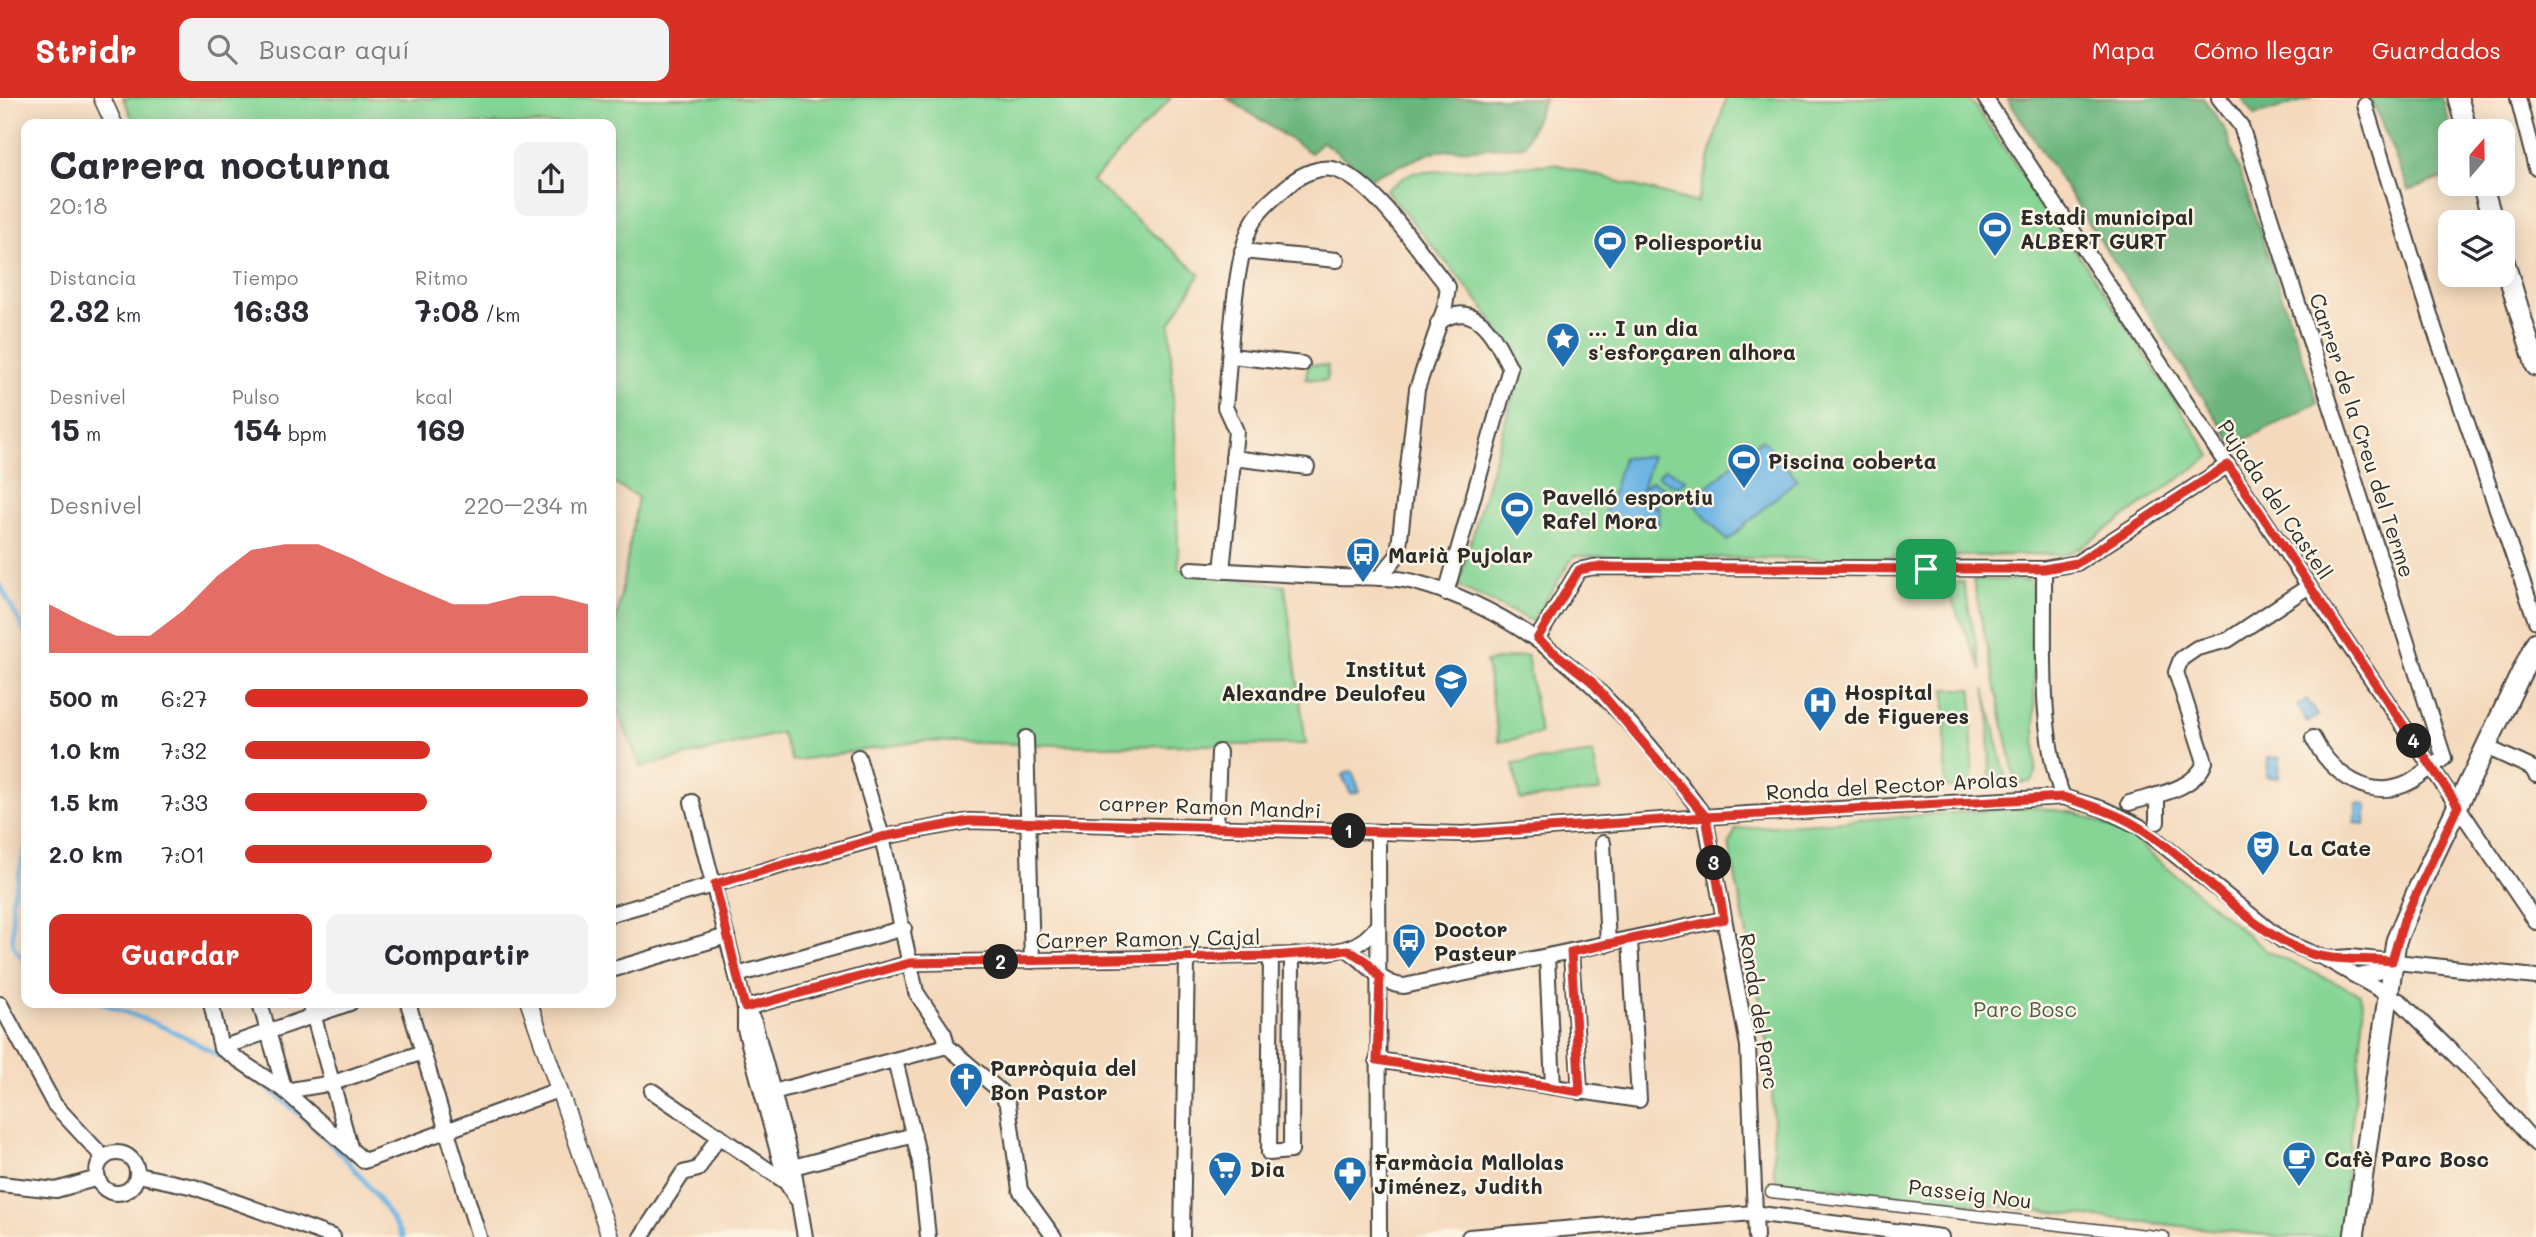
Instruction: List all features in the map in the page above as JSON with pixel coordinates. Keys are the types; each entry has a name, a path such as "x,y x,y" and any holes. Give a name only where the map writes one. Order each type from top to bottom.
{"main road":[{"path":"2458,98 2464,119"},
{"path":"2512,287 2536,366"},
{"path":"2354,1237 2387,992 2392,961 2404,920 2536,642"}],"street":[{"path":"102,98 112,119"},
{"name":"Pujada del Castell","path":"1984,98 2536,922"},
{"name":"Carrer de la Creu del Terme","path":"2219,98 2241,126 2444,758 2431,767"},
{"path":"2522,101 2532,127 2536,168"},
{"path":"2365,106 2436,334 2536,621"},
{"path":"1222,571 1236,430 1225,407 1242,251 1253,222 1273,198 1302,173 1337,170 1361,185 1382,207 1448,287 1445,307 1417,389 1398,555 1379,578"},
{"path":"1242,251 1337,260"},
{"path":"1437,324 1449,315 1465,313 1476,317 1510,368 1446,593"},
{"path":"1231,356 1302,364"},
{"path":"1233,458 1307,467"},
{"path":"1537,639 1579,570 1594,567 2044,569 2077,563 2228,465"},
{"path":"1398,555 1412,582"},
{"path":"1191,569 1379,578 1412,582 1446,593 1537,639 1591,681 1706,817"},
{"path":"2044,569 2048,725 2053,772 2063,797"},
{"path":"2130,803 2192,781 2201,773 2204,762 2176,672 2180,659 2197,648 2228,640 2250,628 2309,586"},
{"path":"1026,738 1032,961"},
{"path":"2313,738 2328,763 2355,784 2375,788 2393,787 2410,782 2431,767"},
{"path":"2486,747 2532,768 2536,775"},
{"path":"1216,826 1219,752"},
{"path":"858,757 882,837 916,992 944,1034 947,1046 1000,1091 1008,1105 1020,1190 1054,1237"},
{"path":"2157,795 2157,822"},
{"name":"Ronda del Rector Arolas","path":"1706,817 2063,797 2104,809 2138,827 2283,941 2326,959 2387,992 2469,1069 2536,1144"},
{"path":"692,802 745,1008 745,1029 786,1182 796,1198"},
{"name":"carrer Ramon Mandri","path":"616,913 882,837 969,821 1475,834 1706,817"},
{"name":"Ronda del Parc","path":"1706,817 1748,1046 1752,1091 1753,1213 1756,1237"},
{"path":"1378,832 1379,1237"},
{"path":"1603,843 1608,944"},
{"path":"1377,926 1367,940 1348,950 1367,962 1380,978 1392,985 1404,986 1724,919"},
{"path":"737,975 904,929"},
{"path":"616,969 727,936"},
{"path":"1377,1060 1639,1100 1630,940"},
{"name":"Carrer Ramon y Cajal","path":"745,1008 910,963 1271,956 1348,950"},
{"path":"1571,952 1580,1092"},
{"path":"1271,956 1269,1153 1291,1151 1292,955"},
{"path":"1547,957 1553,1087"},
{"name":"Ronda del Rector Arolas","path":"2326,959 2350,957 2536,977"},
{"path":"1182,1237 1187,958"},
{"path":"2359,976 2382,971 2392,961"},
{"path":"0,1004 54,1104 104,1158"},
{"path":"212,1008 221,1048 285,1091 364,1161 447,1128 558,1090"},
{"path":"261,1008 285,1091"},
{"path":"410,1008 479,1237"},
{"path":"531,1008 610,1237"},
{"path":"745,1008 754,1022 774,1092 793,1167 796,1198 805,1237"},
{"path":"221,1048 267,1032 312,1009 350,1147"},
{"path":"774,1092 947,1046"},
{"path":"285,1091 333,1083 423,1052"},
{"path":"895,1060 914,1135 928,1237"},
{"path":"652,1091 786,1182"},
{"path":"641,1237 683,1173 698,1169 719,1135"},
{"path":"793,1167 914,1135"},
{"path":"115,1153 127,1155 135,1163 138,1175 133,1186 122,1193 104,1189 98,1178 98,1167 104,1158 115,1153"},
{"path":"138,1175 194,1187 333,1237"},
{"path":"0,1184 56,1190 98,1178"},
{"name":"Passeig Nou","path":"1771,1192 2164,1237"},
{"path":"1469,1237 1549,1233 1753,1213 1941,1237"}],"green space":[{"path":"123,98 1171,98 1092,181 1200,274 1170,324 1179,569 1285,586 1306,744 1091,746 922,741 792,761 781,733 641,767 616,707 616,622 638,497 616,485 616,119 133,119"},
{"path":"1227,98 1545,98 1524,146 1435,151 1370,178 1322,141 1311,153"},
{"path":"1726,98 1969,98 2103,290 2211,456 2080,548 2065,554 1817,559 1574,556 1532,621 1458,586 1521,367 1481,304 1386,190 1411,173 1555,164 1697,203"},
{"path":"2007,98 2203,98 2226,131 2318,403 2234,445"},
{"path":"2242,98 2313,98 2255,115"},
{"path":"2371,98 2442,98 2448,119 2438,119 2438,180 2409,190"},
{"path":"1308,364 1328,366 1327,381 1306,379"},
{"path":"1973,580 2029,580 2032,585 2036,773 2030,782 2016,783"},
{"path":"1963,582 1982,670 1944,583"},
{"path":"1527,655 1540,734 1499,742 1486,662"},
{"path":"1985,688 2007,783 1990,784 1989,712"},
{"path":"1945,689 1972,689 1972,786 1945,788"},
{"path":"1593,753 1600,791 1520,800 1513,764"},
{"name":"Parc Bosc","path":"2032,807 2077,813 2128,835 2267,951 2360,994 2364,1013 2340,1237 2282,1237 1778,1182 1774,1173 1772,1084 1763,1017 1729,844 1736,829"}],"water":[{"name":"Piscina coberta","path":"1762,439 1797,479 1727,541 1691,501"},
{"path":"1652,456 1642,489 1652,481 1671,492 1654,507 1659,508 1659,524 1605,524 1605,508 1608,508 1623,458"},
{"path":"1666,469 1686,480 1677,487 1657,476"},
{"path":"2307,699 2318,716 2308,722 2297,706"},
{"path":"2268,757 2280,758 2279,778 2267,777"},
{"path":"1352,771 1360,791 1351,794 1342,775"},
{"path":"2357,803 2367,804 2365,824 2355,823"}],"waterway":[{"path":"0,585 21,625"},
{"path":"21,867 12,900 13,946 21,956"},
{"path":"114,1008 185,1037 218,1055 279,1098 308,1122 360,1176 403,1237"}],"place":[{"name":"Estadi municipal ALBERT GURT","path":"1995,258"},
{"name":"Poliesportiu","path":"1610,271"},
{"name":"... I un dia s'esforçaren alhora","path":"1563,369"},
{"name":"Piscina coberta","path":"1744,490"},
{"name":"Pavelló esportiu Rafel Mora","path":"1517,538"},
{"name":"Marià Pujolar","path":"1363,584"},
{"name":"Institut Alexandre Deulofeu","path":"1451,710"},
{"name":"Hospital de Figueres","path":"1820,733"},
{"name":"La Cate","path":"2263,877"},
{"name":"Doctor Pasteur","path":"1409,970"},
{"name":"Parròquia del Bon Pastor","path":"966,1109"},
{"name":"Cafè Parc Bosc","path":"2299,1188"},
{"name":"Dia","path":"1225,1198"},
{"name":"Farmàcia Mallolas Jiménez, Judith","path":"1350,1203"}],"route":[{"path":"1926,569 1594,567 1579,570 1537,639 1570,662 1591,681 1684,787 1706,817 1463,834 1047,822 969,821 940,824 882,837 715,884 745,1008 910,963 1305,955 1348,950 1367,962 1380,978 1377,1060 1580,1092 1571,952 1724,919 1706,817 2063,797 2104,809 2138,827 2249,916 2283,941 2303,951 2326,959 2350,957 2392,961 2404,920 2458,806 2228,465 2077,563 2044,569 1926,569"}]}
